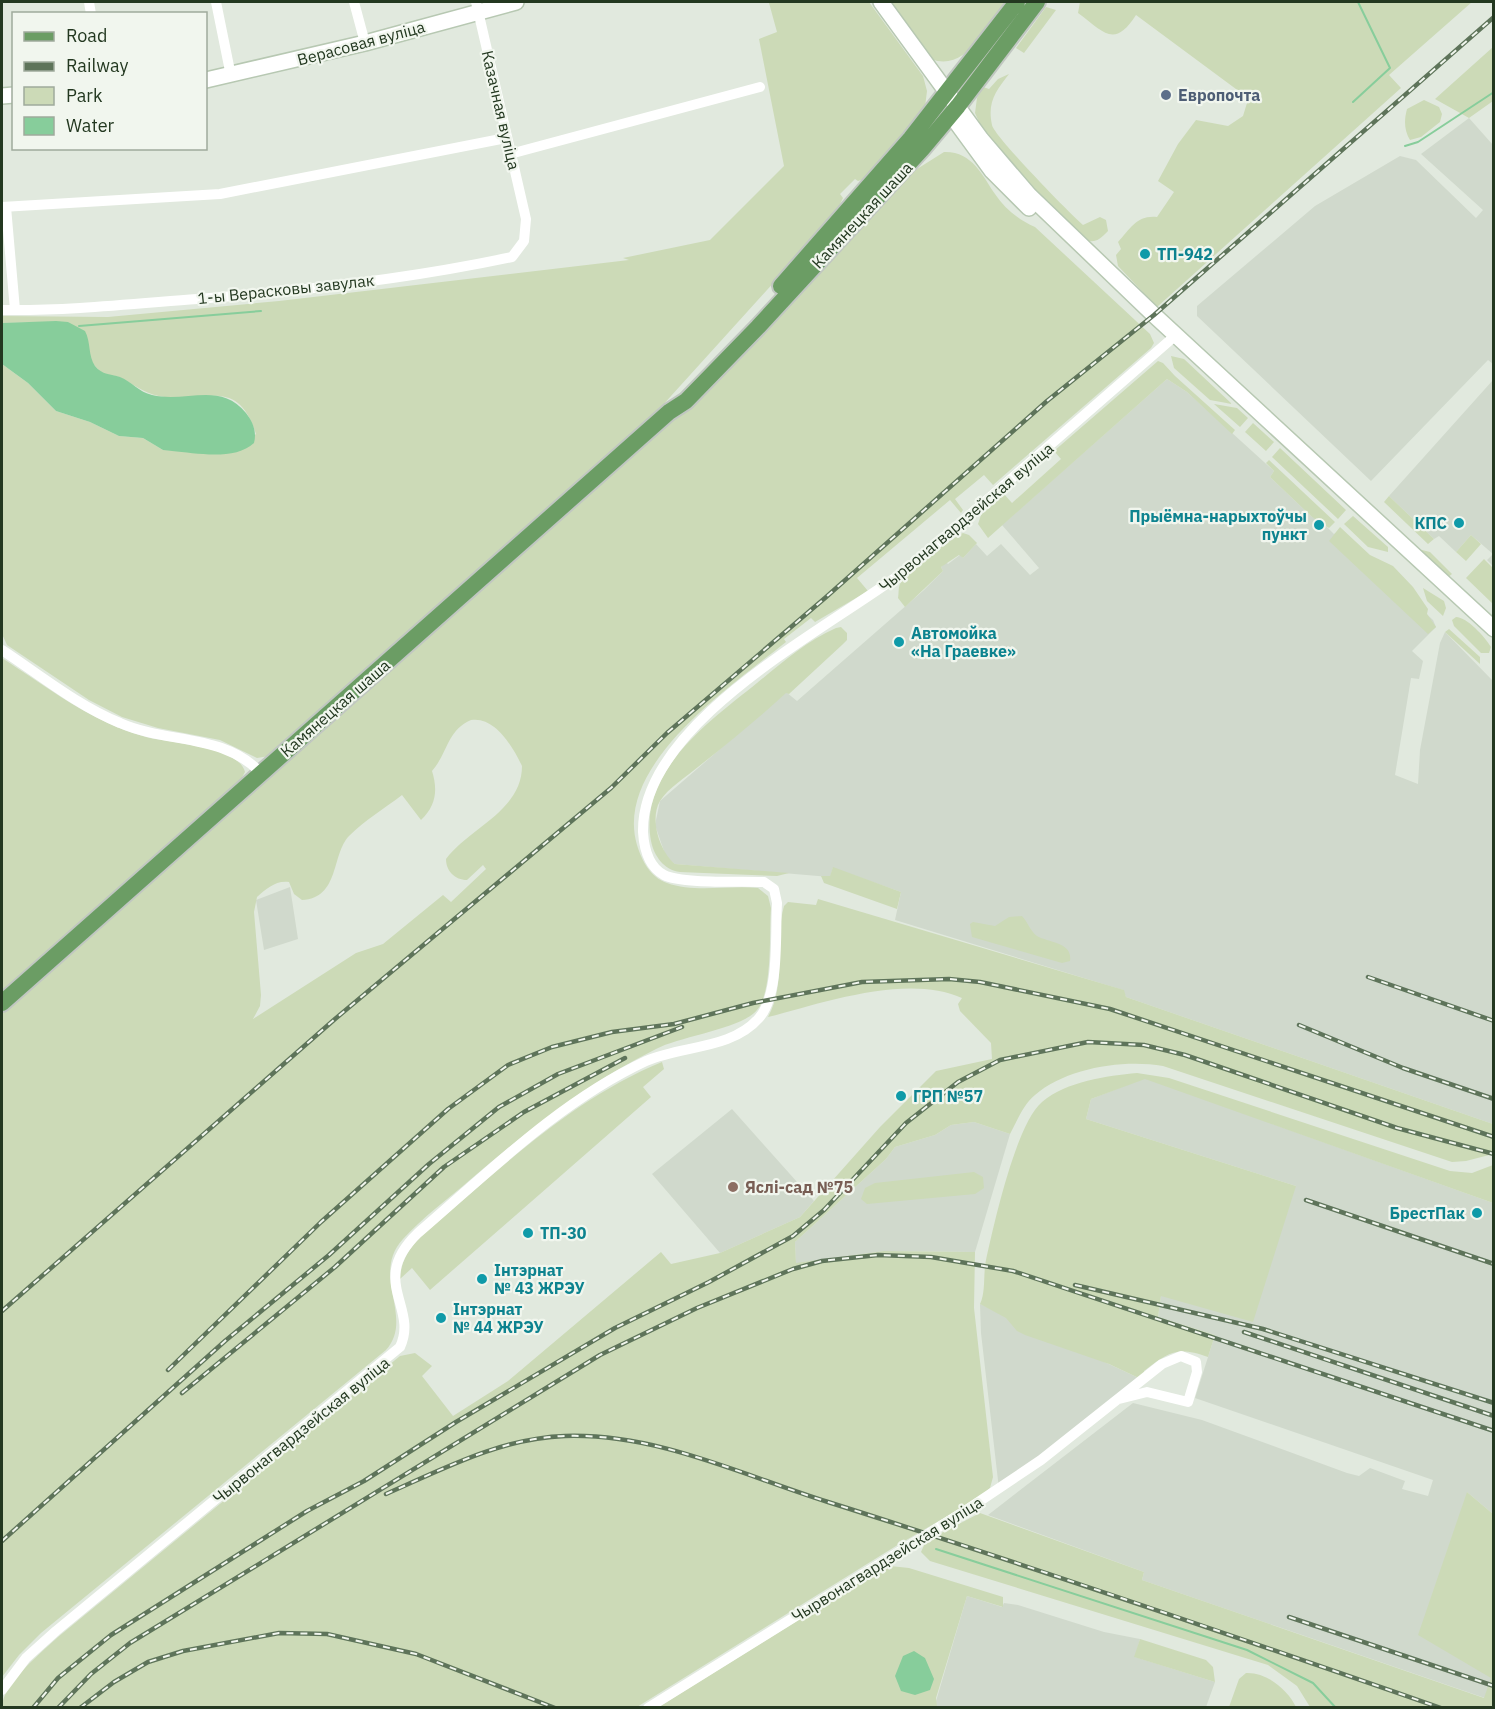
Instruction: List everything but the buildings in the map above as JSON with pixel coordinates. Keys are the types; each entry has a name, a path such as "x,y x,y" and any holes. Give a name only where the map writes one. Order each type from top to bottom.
{"main road":[{"name":"Верасовая вуліца","path":"207,81 365,43 478,7 516,2"},
{"path":"881,2 929,69 950,103 1029,195 1173,337 1494,638"},
{"name":"Камянецкая шаша","path":"950,103 1017,2"},
{"name":"Камянецкая шаша","path":"2,1003 669,412 681,394 950,103 1037,2"},
{"path":"1173,337 1494,629"}],"street":[{"path":"216,2 231,76"},
{"path":"354,2 365,43"},
{"name":"Казачная вуліца","path":"478,7 526,219"},
{"path":"510,154 760,87"},
{"path":"15,310 4,207 220,194 506,138"},
{"name":"1-ы Верасковы завулак","path":"2,310 133,304 298,291 472,266 512,257 524,241 526,219"},
{"name":"Чырвонагвардзейская вуліца","path":"2,1690 26,1658 56,1631 400,1347 405,1334 395,1268 400,1253 418,1233 565,1110 648,1060 724,1040 740,1033 759,1019 767,1006 772,982 777,903 775,892 764,882 672,878 664,875 652,864 645,845 644,823 650,794 664,762 682,739 707,715 802,638 883,588 910,567 1173,337"},
{"path":"2,650 107,718 139,730 225,747 244,757 261,773"},
{"name":"Чырвонагвардзейская вуліца","path":"648,1707 968,1509 1034,1465 1168,1360 1181,1356 1196,1362 1197,1371 1188,1402 1154,1393 1137,1394 1119,1399"}],"shaded area":[{"path":"1469,118 1493,145 1493,364 1488,360 1371,481 1197,316 1197,306 1315,206 1400,156 1416,160 1476,218 1483,210 1421,154"},
{"path":"1167,379 1187,392 1274,471 1270,477 1312,517 1319,519 1334,534 1338,531 1433,620 1436,627 1412,651 1423,661 1419,679 1411,678 1395,775 1418,784 1420,750 1440,643 1445,632 1493,681 1493,1124 1126,997 1123,990 895,920 901,892 833,868 830,877 675,864 666,857 655,825 660,801 786,692 797,701 924,590 943,571 941,567 946,562 948,564 960,555 963,558 976,544 987,556 1001,544 1030,575 1039,568 1002,525"},
{"path":"1493,380 1493,554 1471,535 1456,552 1439,536 1434,539 1389,496"},
{"path":"1493,554 1493,566 1487,560"},
{"path":"290,887 298,939 264,950 256,900"},
{"path":"1145,1078 1493,1203 1493,1514 1467,1492 1492,1678 1485,1698 1142,1580 1144,1572 988,1515 1133,1403 1202,1420 1347,1473 1359,1476 1370,1468 1405,1481 1402,1489 1428,1496 1433,1480 1195,1398 1215,1335 1158,1317 1161,1296 1296,1186 1086,1119 1091,1099"},
{"name":"Яслі-сад №75","path":"732,1109 814,1201 800,1217 720,1253 652,1174"},
{"path":"974,1122 1010,1134 975,1252 884,1251 796,1264 795,1242 886,1159 895,1147 935,1135 951,1125"},
{"path":"980,1304 1143,1380 999,1489 981,1333"},
{"path":"967,1596 1002,1607 1004,1603 1018,1605 1104,1632 1140,1639 1135,1657 1215,1682 1206,1707 934,1708"}],"green space":[{"path":"869,2 923,76 927,91 924,115 867,178 858,181 855,179 840,194 843,198 834,216 652,417 269,756 257,758 220,740 158,728 122,717 89,700 7,645 2,634 2,364 28,383 56,411 90,422 119,436 143,438 163,450 231,452 256,434 249,416 240,405 230,399 219,396 180,398 159,396 121,378 101,372 88,356 68,322 2,323 2,316 108,317 279,301 629,260 623,258 710,240 784,166 759,39 777,32 769,3"},
{"path":"888,2 1005,2 975,44 955,59 944,62 931,59"},
{"path":"1080,2 1472,2 1389,75 1401,88 1157,307 1118,266 1116,255 1121,249 1118,242 1139,220 1157,217 1174,192 1158,181 1178,144 1196,120 1228,126 1243,116 1247,103 1240,92 1136,15 1121,32 1109,34 1078,13"},
{"path":"1046,7 1056,10 1024,53 1016,48"},
{"path":"1493,47 1493,101 1469,118 1435,99"},
{"path":"1009,74 992,103 992,125 1018,159 1083,225 1100,217 1106,220 1108,231 1099,239 1089,241 1081,238 1023,182 984,133 975,113 977,98 983,87 989,89 998,79"},
{"path":"1424,100 1439,107 1442,114 1440,122 1421,137 1410,140 1405,125 1407,109"},
{"path":"944,152 962,155 969,160 981,172 1008,209 1035,227 1150,334 1154,343 993,485 984,475 955,499 963,510 961,513 950,500 857,578 868,591 815,622 811,618 784,639 786,642 710,703 660,756 643,785 634,815 639,851 651,873 667,883 689,888 758,888 768,896 771,908 768,976 766,990 757,1010 749,1017 725,1027 667,1044 606,1077 537,1125 427,1216 403,1239 394,1253 390,1267 396,1324 394,1338 386,1350 41,1633 19,1655 2,1677 2,1013 682,411 917,169","holes":["471,720 480,720 502,734 522,766 520,782 504,807 446,859 449,871 455,877 463,880 467,880 483,865 486,869 451,902 443,895 383,944 356,953 253,1019 260,1006 261,995 254,912 257,897 280,882 289,882 294,894 302,900 323,892 329,884 343,844 349,836 402,795 421,820 433,803 435,785 432,771 452,736 463,724"]},
{"path":"1171,356 1184,359 1232,404 1210,400 1174,368"},
{"path":"1158,361 1163,363 1235,430 1232,434 1187,392 1167,379 988,538 978,524 981,515 1004,494 1012,503 1061,459 1054,451"},
{"path":"1214,404 1237,408 1248,418 1240,427"},
{"path":"1253,423 1274,442 1266,451 1245,432"},
{"path":"1280,448 1346,510 1338,519 1272,457"},
{"path":"1269,460 1335,522 1329,528 1312,517 1270,477 1274,471 1266,463"},
{"path":"1389,496 1434,539 1428,544 1384,502"},
{"path":"1353,516 1388,547 1388,552 1368,547 1344,524"},
{"path":"1340,527 1370,555 1393,566 1413,587 1428,609 1427,614 1436,627 1428,634 1329,541"},
{"path":"963,533 969,535 977,543 963,558 959,555 941,567 943,571 905,607 898,598 899,586 904,578 929,556"},
{"path":"1471,535 1481,544 1466,561 1456,552"},
{"path":"1418,549 1430,552 1452,574 1447,578"},
{"path":"1484,559 1493,568 1493,604 1466,578"},
{"path":"1423,588 1444,601 1446,608 1443,616 1427,601"},
{"path":"1456,617 1465,620 1480,633 1491,647 1489,653 1481,653 1454,626 1452,620"},
{"path":"841,627 847,633 847,640 789,694 786,693 743,731 672,787 663,796 657,808 658,835 665,852 675,864 789,873 777,876 680,872 669,868 657,857 652,847 650,816 656,792 667,770 682,750 719,713 795,653"},
{"path":"1449,629 1480,657 1480,664 1445,632"},
{"path":"2,658 71,703 107,723 146,737 217,751 240,763 245,772 240,781 2,993"},
{"path":"833,867 901,892 897,909 824,883 821,876 830,876"},
{"path":"818,899 1124,990 1126,997 1493,1124 1493,1154 1452,1162 1163,1066 1113,1065 1062,1078 1035,1095 1027,1103 1010,1134 974,1122 951,1125 935,1135 895,1147 886,1159 795,1242 796,1263 884,1251 975,1252 974,1308 993,1477 990,1488 980,1497 896,1546 637,1707 2,1708 3,1699 15,1679 58,1637 400,1356 415,1353 432,1366 422,1376 453,1416 508,1381 661,1252 671,1264 720,1253 800,1217 880,1127 936,1071 992,1059 991,1043 960,1011 958,1004 962,998 940,991 916,988 891,989 839,998 768,1017 777,991 781,920 784,906 788,902 816,905"},
{"path":"1022,916 1037,936 1068,950 1070,961 1062,963 972,937 970,924 973,922 995,926 1009,917"},
{"path":"662,1062 664,1069 643,1087 651,1097 430,1290 412,1268 400,1279 406,1257 419,1238 505,1164 534,1140 595,1097"},
{"path":"1137,1073 1169,1078 1450,1171 1472,1173 1493,1165 1493,1203 1145,1079 1091,1099 1086,1119 1296,1186 1253,1322 1161,1296 1158,1317 1215,1335 1208,1357 1188,1352 1167,1355 1144,1371 1143,1380 1109,1364 1025,1335 1017,1331 1006,1318 980,1304 986,1260 1000,1200 1015,1152 1032,1114 1042,1102 1052,1095 1075,1084"},
{"path":"974,1172 983,1177 984,1188 975,1194 867,1204 861,1199 865,1188 875,1183"},
{"path":"1467,1492 1493,1514 1493,1707 1310,1707 1297,1686 1268,1665 930,1561 921,1552 926,1541 980,1513 1144,1572 1142,1580 1484,1698 1491,1678 1418,1635"},
{"path":"890,1566 909,1568 1003,1597 1003,1607 967,1596 936,1698 937,1707 657,1708 874,1573"},
{"path":"1140,1639 1206,1660 1213,1667 1215,1682 1134,1657"},
{"path":"1246,1673 1254,1673 1276,1683 1288,1694 1296,1707 1229,1707 1239,1679"}],"water":[{"path":"68,322 85,331 91,358 98,369 124,379 147,394 165,397 214,395 236,403 246,413 252,424 255,431 254,443 246,449 226,454 163,450 143,438 119,436 90,422 56,411 28,383 2,364 2,323"},
{"path":"914,1651 925,1658 934,1679 930,1690 915,1695 901,1691 895,1676 903,1656"}],"waterway":[{"path":"1353,102 1390,68 1358,2"},
{"path":"1405,146 1418,142 1494,92"},
{"path":"79,326 261,311"},
{"path":"936,1549 1247,1650 1313,1683 1336,1708"}],"railway":[{"path":"2,1311 335,1019 611,788 667,733 825,598 1047,401 1154,315 1494,17"},
{"path":"1368,977 1494,1021"},
{"path":"168,1370 321,1222 448,1109 508,1065 552,1047 612,1032 674,1024 753,1003 862,982 949,979 980,982 1110,1009 1494,1137"},
{"path":"1299,1025 1403,1068 1494,1099"},
{"path":"2,1541 225,1341 329,1255 429,1164 499,1107 558,1074 682,1027"},
{"path":"33,1708 58,1678 111,1635 307,1511 364,1481 456,1422 615,1328 709,1282 793,1236 824,1210 906,1123 958,1082 1000,1060 1088,1042 1144,1045 1185,1055 1397,1128 1494,1154"},
{"path":"182,1393 335,1267 444,1167 524,1112 625,1058"},
{"path":"1306,1200 1494,1264"},
{"path":"58,1708 91,1674 130,1643 600,1355 697,1308 793,1269 822,1261 878,1255 931,1257 1013,1271 1494,1431"},
{"path":"1075,1285 1263,1329 1494,1403"},
{"path":"1244,1332 1494,1416"},
{"path":"386,1494 473,1456 518,1442 565,1436 633,1441 666,1448 731,1468 1441,1708"},
{"path":"1289,1617 1494,1686"},
{"path":"80,1708 114,1682 148,1662 183,1651 279,1633 327,1634 416,1654 555,1708"}],"place":[{"name":"Европочта","path":"1166,95"},
{"name":"ТП-942","path":"1145,254"},
{"name":"КПС","path":"1459,523"},
{"name":"Прыёмна-нарыхтоўчы пункт","path":"1319,525"},
{"name":"Автомойка «На Граевке»","path":"899,642"},
{"name":"ГРП №57","path":"901,1096"},
{"name":"Яслі-сад №75","path":"733,1187"},
{"name":"БрестПак","path":"1477,1213"},
{"name":"ТП-30","path":"528,1233"},
{"name":"Інтэрнат № 43 ЖРЭУ","path":"482,1279"},
{"name":"Інтэрнат № 44 ЖРЭУ","path":"441,1318"}]}
